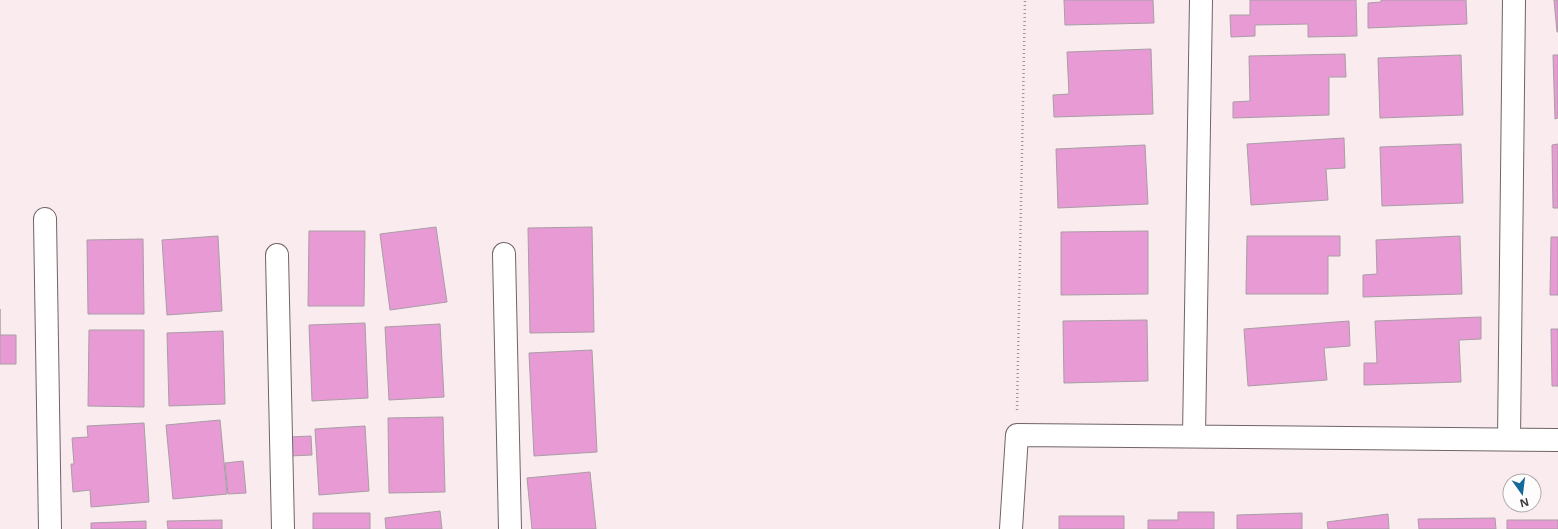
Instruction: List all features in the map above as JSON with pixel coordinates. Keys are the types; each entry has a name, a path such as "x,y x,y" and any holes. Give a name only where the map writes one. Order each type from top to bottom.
{"street":[{"path":"1194,436 1201,0"},
{"path":"1508,439 1514,0"},
{"path":"45,219 50,529"},
{"path":"504,254 510,529"},
{"path":"277,255 283,529"},
{"path":"1011,529 1017,435 1558,440"}],"path":[{"path":"1017,435 1025,0"}],"building":[{"path":"1064,0 1153,0 1154,23 1065,25"},
{"path":"1250,0 1356,0 1357,36 1308,37 1308,24 1255,25 1255,36 1231,37 1230,15 1250,15"},
{"path":"1381,0 1466,0 1467,24 1368,28 1368,3 1381,2"},
{"path":"1554,0 1558,0 1558,32 1557,32"},
{"path":"1151,49 1153,114 1054,117 1053,95 1069,94 1067,52"},
{"path":"1345,54 1346,77 1329,77 1329,115 1233,118 1233,102 1250,101 1249,56"},
{"path":"1461,55 1463,115 1380,118 1378,58"},
{"path":"1553,55 1558,55 1558,118 1555,119"},
{"path":"1344,138 1345,168 1326,169 1328,200 1251,205 1247,144"},
{"path":"1461,144 1463,203 1382,206 1380,147"},
{"path":"1558,144 1558,208 1553,208 1552,145"},
{"path":"1145,145 1148,204 1058,208 1056,149"},
{"path":"436,227 447,302 390,310 380,234"},
{"path":"592,227 594,332 530,333 528,228"},
{"path":"309,231 365,231 364,306 308,306"},
{"path":"1148,231 1148,294 1061,295 1061,232"},
{"path":"218,236 222,311 167,315 162,240"},
{"path":"1247,236 1340,236 1340,256 1328,256 1328,294 1246,294"},
{"path":"1460,236 1462,294 1363,297 1363,275 1377,274 1376,240"},
{"path":"1551,237 1558,237 1558,295 1550,295"},
{"path":"143,239 144,314 88,314 87,240"},
{"path":"1481,317 1481,339 1459,340 1461,382 1364,385 1364,363 1377,363 1375,321"},
{"path":"1147,320 1148,381 1064,383 1063,321"},
{"path":"1349,321 1350,346 1324,348 1327,380 1248,386 1244,329"},
{"path":"365,323 368,398 312,401 309,325"},
{"path":"440,324 444,397 389,400 385,327"},
{"path":"1551,329 1558,329 1558,386 1552,386"},
{"path":"89,330 144,330 144,407 88,406"},
{"path":"223,331 225,404 169,406 167,333"},
{"path":"0,335 16,335 16,364 0,364"},
{"path":"592,350 597,452 534,456 529,353"},
{"path":"443,417 445,492 389,493 388,418"},
{"path":"220,420 227,494 173,499 166,425"},
{"path":"144,423 149,502 91,507 90,490 73,492 71,464 74,464 72,438 88,437 87,426"},
{"path":"365,426 369,491 319,495 315,429"},
{"path":"311,436 312,455 289,456 289,437"},
{"path":"243,461 246,493 228,494 225,463"},
{"path":"590,472 596,529 532,529 527,478"},
{"path":"440,511 442,529 386,529 385,518"},
{"path":"1178,512 1214,512 1214,529 1148,529 1148,520 1178,520"},
{"path":"313,513 370,513 370,529 313,529"},
{"path":"1302,513 1302,529 1237,529 1237,515"},
{"path":"1388,514 1389,529 1328,529 1327,522"},
{"path":"1059,516 1124,516 1124,529 1059,529"},
{"path":"1495,518 1496,529 1419,529 1418,519"},
{"path":"222,520 222,529 168,529 167,521"},
{"path":"1507,520 1558,520 1558,529 1507,529"},
{"path":"146,521 146,529 91,529 91,523"}]}
